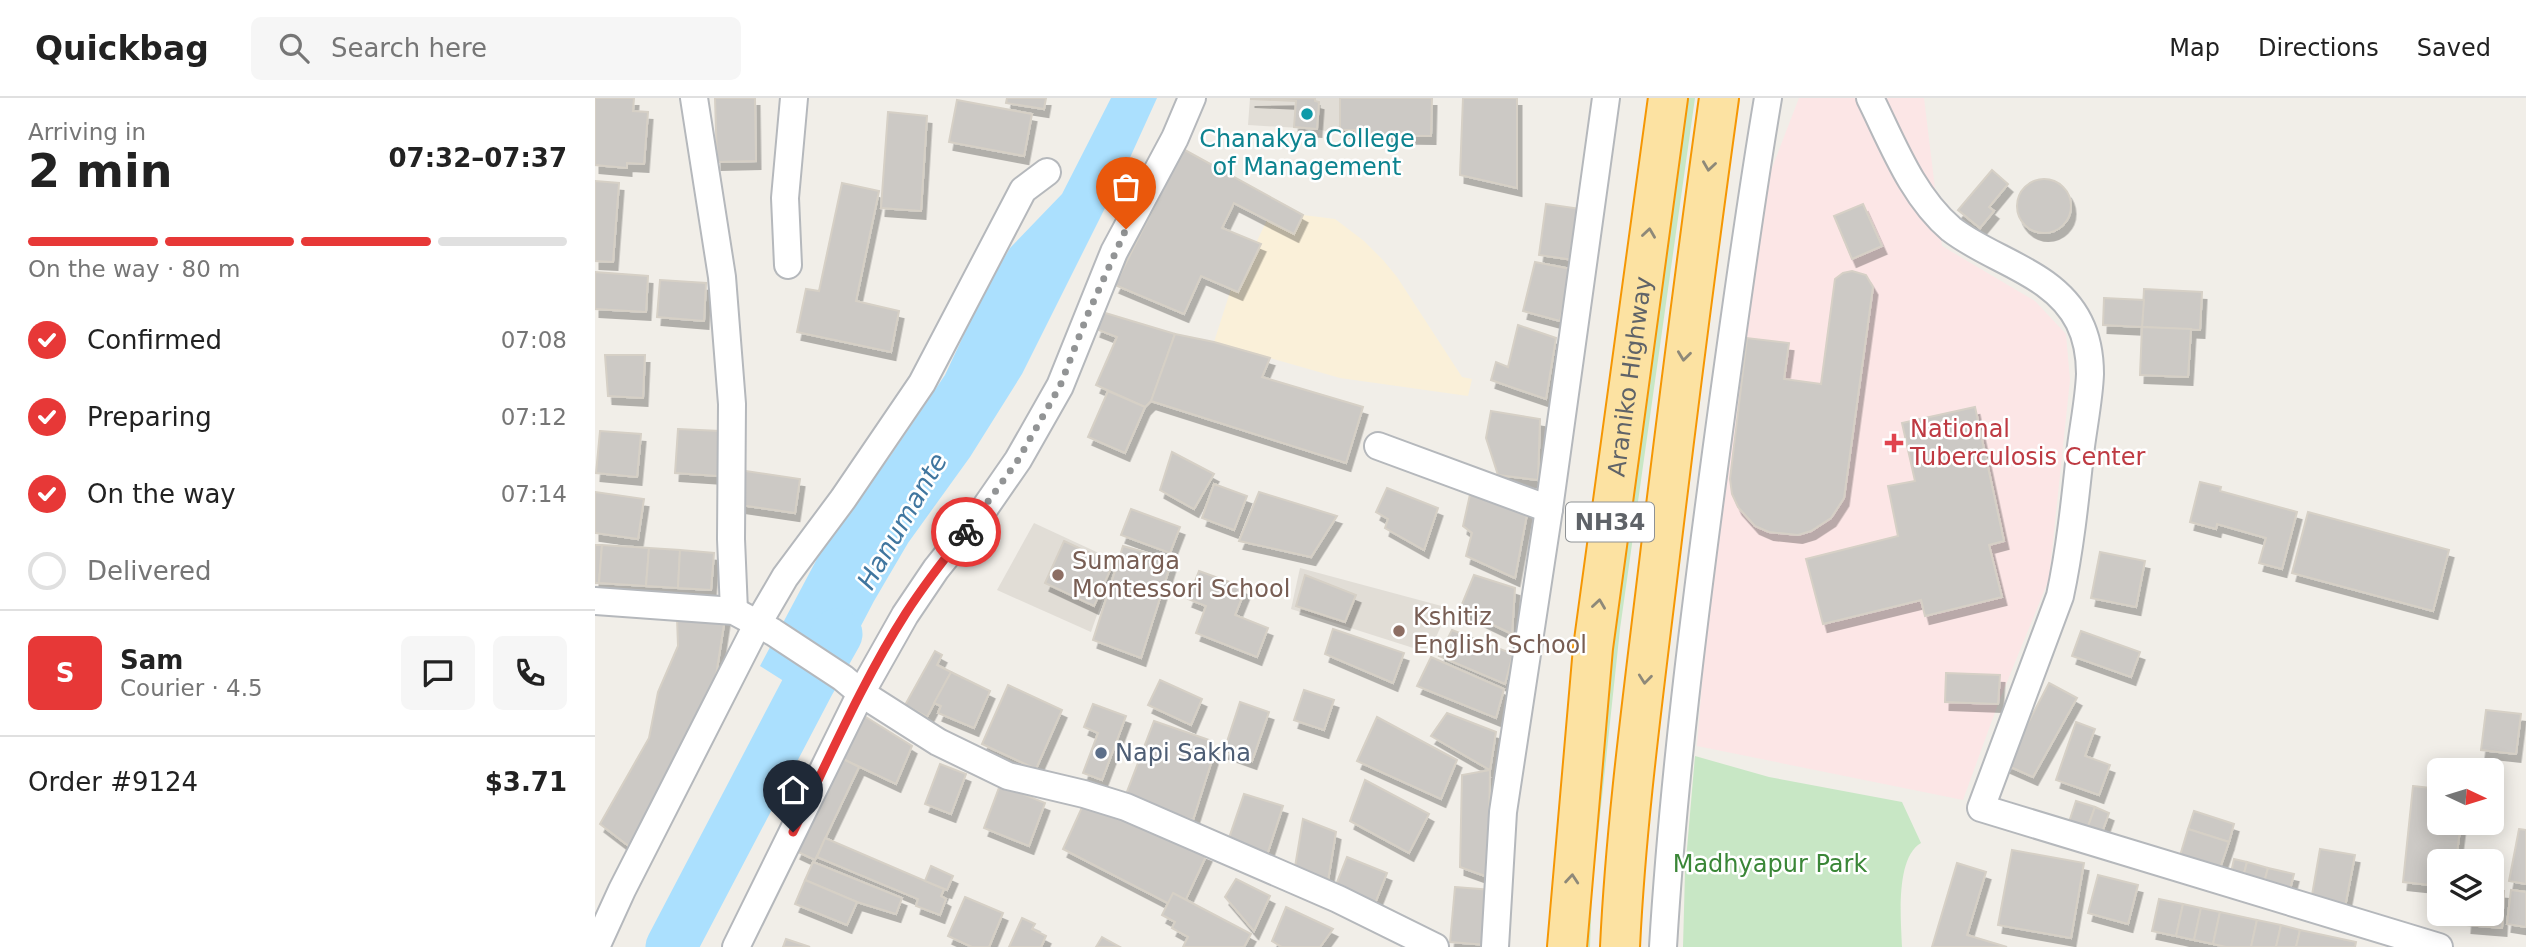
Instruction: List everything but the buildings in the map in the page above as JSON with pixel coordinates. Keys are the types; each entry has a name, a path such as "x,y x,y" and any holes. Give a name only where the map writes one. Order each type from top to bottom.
{"highway":[{"name":"Araniko Highway","path":"1567,947 1593,648 1668,98"},
{"name":"Araniko Highway","path":"1621,947 1624,867 1650,635 1692,288 1719,98"}],"street":[{"path":"694,98 722,277 732,404 731,539 734,611"},
{"path":"788,265 785,198 794,98"},
{"path":"736,947 852,686 1018,460 1060,386 1114,252 1175,138 1192,98"},
{"path":"1495,947 1503,812 1549,509 1606,98"},
{"path":"1663,947 1669,844 1699,580 1768,98"},
{"path":"1870,98 1910,177 1926,201 1952,229 2047,285 2065,302 2078,321 2087,342 2090,373 2067,561 2060,596 1981,808 2439,947"},
{"path":"596,947 622,890 765,629 785,576 843,499 922,383 1023,190 1048,172"},
{"path":"1378,446 1549,509"},
{"path":"595,601 734,611 938,742 1008,776 1126,807 1338,899 1435,947"}],"shaded area":[{"path":"1250,98 1432,98 1431,136 1334,133 1317,129 1248,125"},
{"name":"National Tuberculosis Center","path":"1799,98 1924,98 1942,246 2035,301 2066,334 2070,380 2049,579 1998,704 1963,800 1697,746 1716,505 1753,217"},
{"name":"Sumarga Montessori School","path":"1034,523 1116,561 1091,632 997,590"},
{"name":"Kshitiz English School","path":"1300,568 1449,608 1429,653 1291,609"}],"green space":[{"path":"1686,98 1695,98 1620,629 1592,891 1590,947 1582,947 1613,628"},
{"name":"Madhyapur Park","path":"1695,756 1769,777 1902,802 1921,843 1913,851 1903,875 1902,947 1683,947 1685,872"}],"sand":[{"path":"1303,215 1335,219 1364,241 1383,260 1462,377 1472,379 1468,396 1340,378 1214,342 1231,289 1239,292 1260,245 1256,243 1267,220 1294,234"}],"water":[{"path":"1111,98 1157,98 1022,374 970,457 908,543 820,704 760,666 827,540 889,458 945,375 984,292 1010,248 1062,194"}],"waterway":[{"name":"Hanumante","path":"671,947 837,634"}],"way so far":[{"path":"966,532 1018,460 1060,386 1087,316 1126,229"}],"place":[{"name":"Chanakya College of Management","path":"1307,114"},
{"name":"National Tuberculosis Center","path":"1894,443"},
{"name":"Sumarga Montessori School","path":"1058,575"},
{"name":"Kshitiz English School","path":"1399,631"},
{"name":"Napi Sakha","path":"1101,753"}],"route":[{"path":"793,832 861,693 905,615 936,569 966,532"}]}
